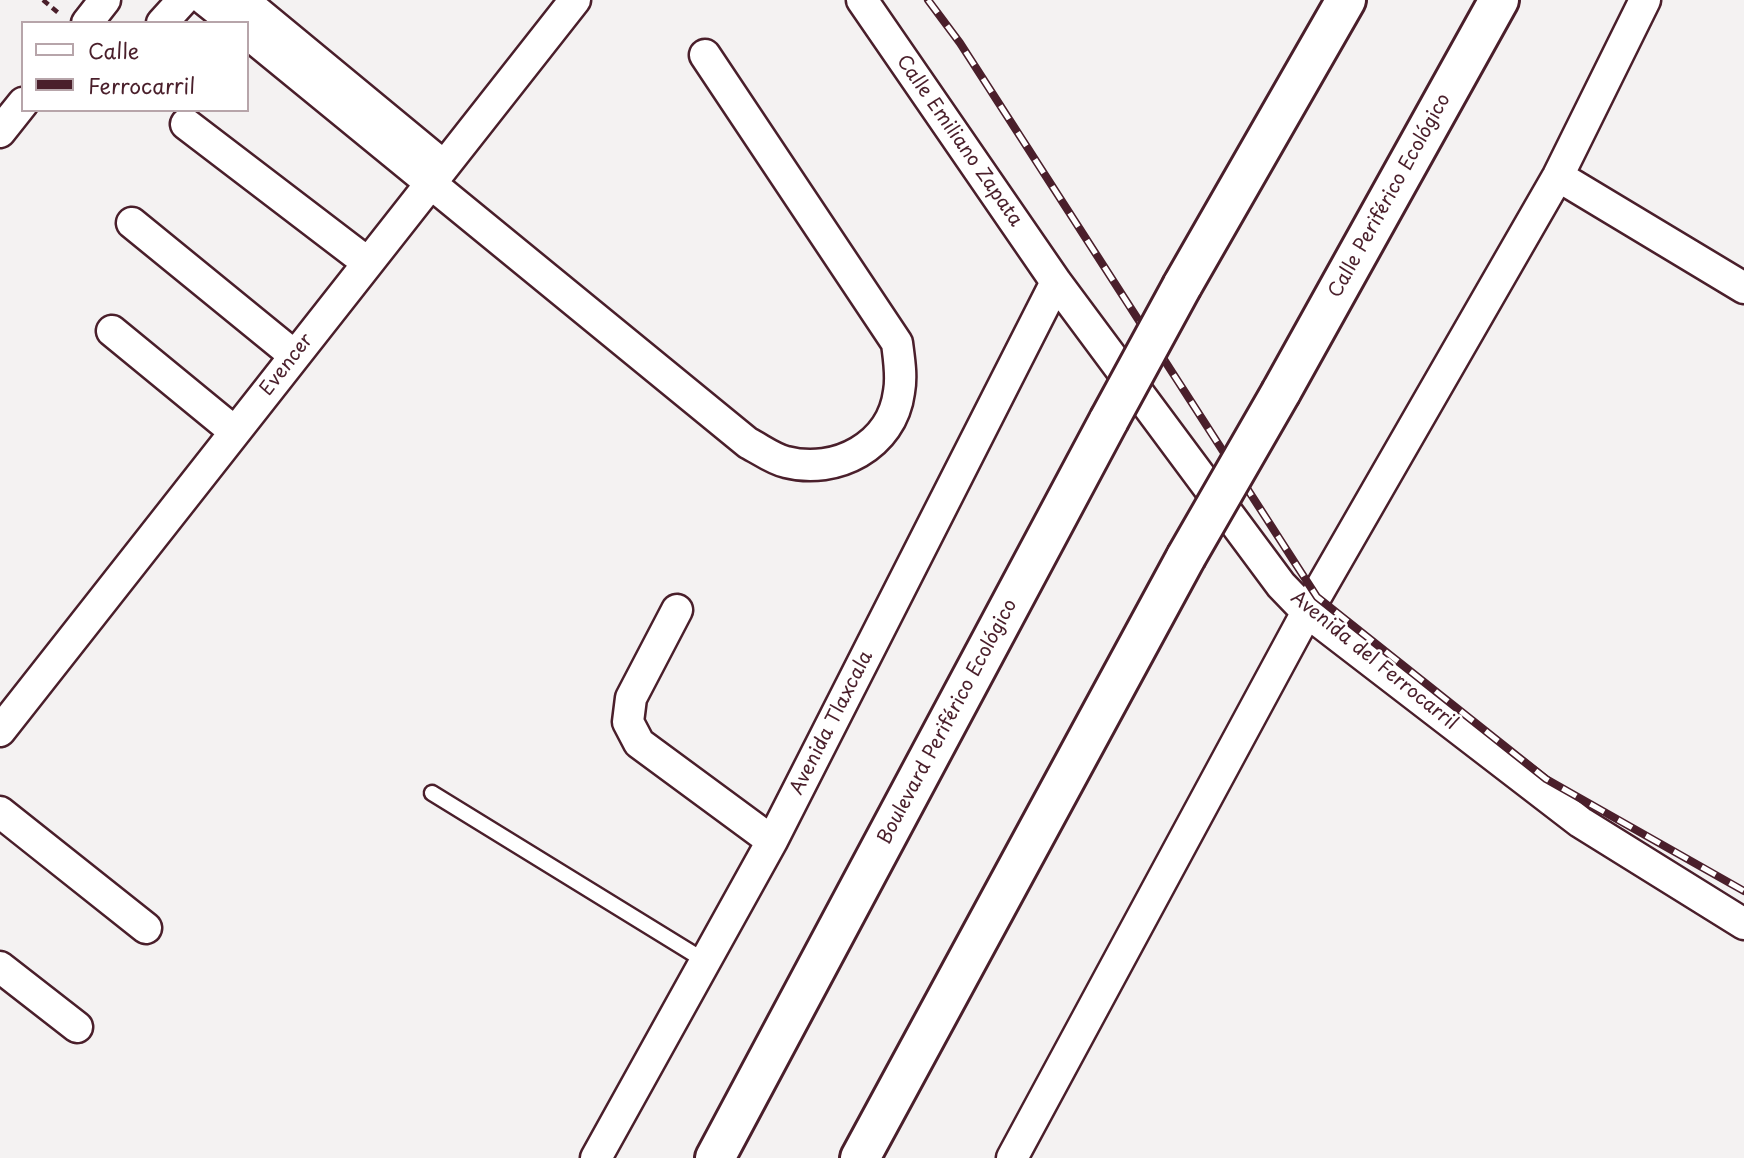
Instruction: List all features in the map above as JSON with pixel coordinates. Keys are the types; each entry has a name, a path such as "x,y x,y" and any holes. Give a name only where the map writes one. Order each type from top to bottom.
{"highway":[{"name":"Boulevard Periférico Ecológico","path":"715,1158 1182,286 1346,0"},
{"name":"Calle Periférico Ecológico","path":"860,1158 1186,557 1499,0"}],"street":[{"path":"89,21 106,0"},
{"path":"164,21 183,0"},
{"path":"205,0 231,21"},
{"path":"243,0 438,174 748,443 784,462 816,467 847,461 873,443 888,424 900,393 897,343 705,55"},
{"name":"Evencer","path":"0,731 9,698 235,432 575,0"},
{"name":"Calle Emiliano Zapata","path":"862,0 1056,282"},
{"path":"1012,1158 1307,612 1558,176 1645,0"},
{"path":"248,34 438,174"},
{"path":"0,132 21,106"},
{"path":"186,124 368,263"},
{"path":"1558,176 1744,288"},
{"path":"132,223 295,356"},
{"name":"Avenida del Ferrocarril","path":"1056,282 1281,585 1307,612 1580,822 1744,924"},
{"name":"Avenida Tlaxcala","path":"596,1158 772,841 1056,282"},
{"path":"112,331 235,432"},
{"path":"677,610 631,698 628,722 639,743 772,841"},
{"path":"0,812 146,928"},
{"path":"0,967 78,1027"}],"lane":[{"path":"432,793 705,961"}],"path":[{"path":"43,0 69,21"}],"railway":[{"path":"928,0 960,43 1317,597 1546,779 1744,891"}]}
